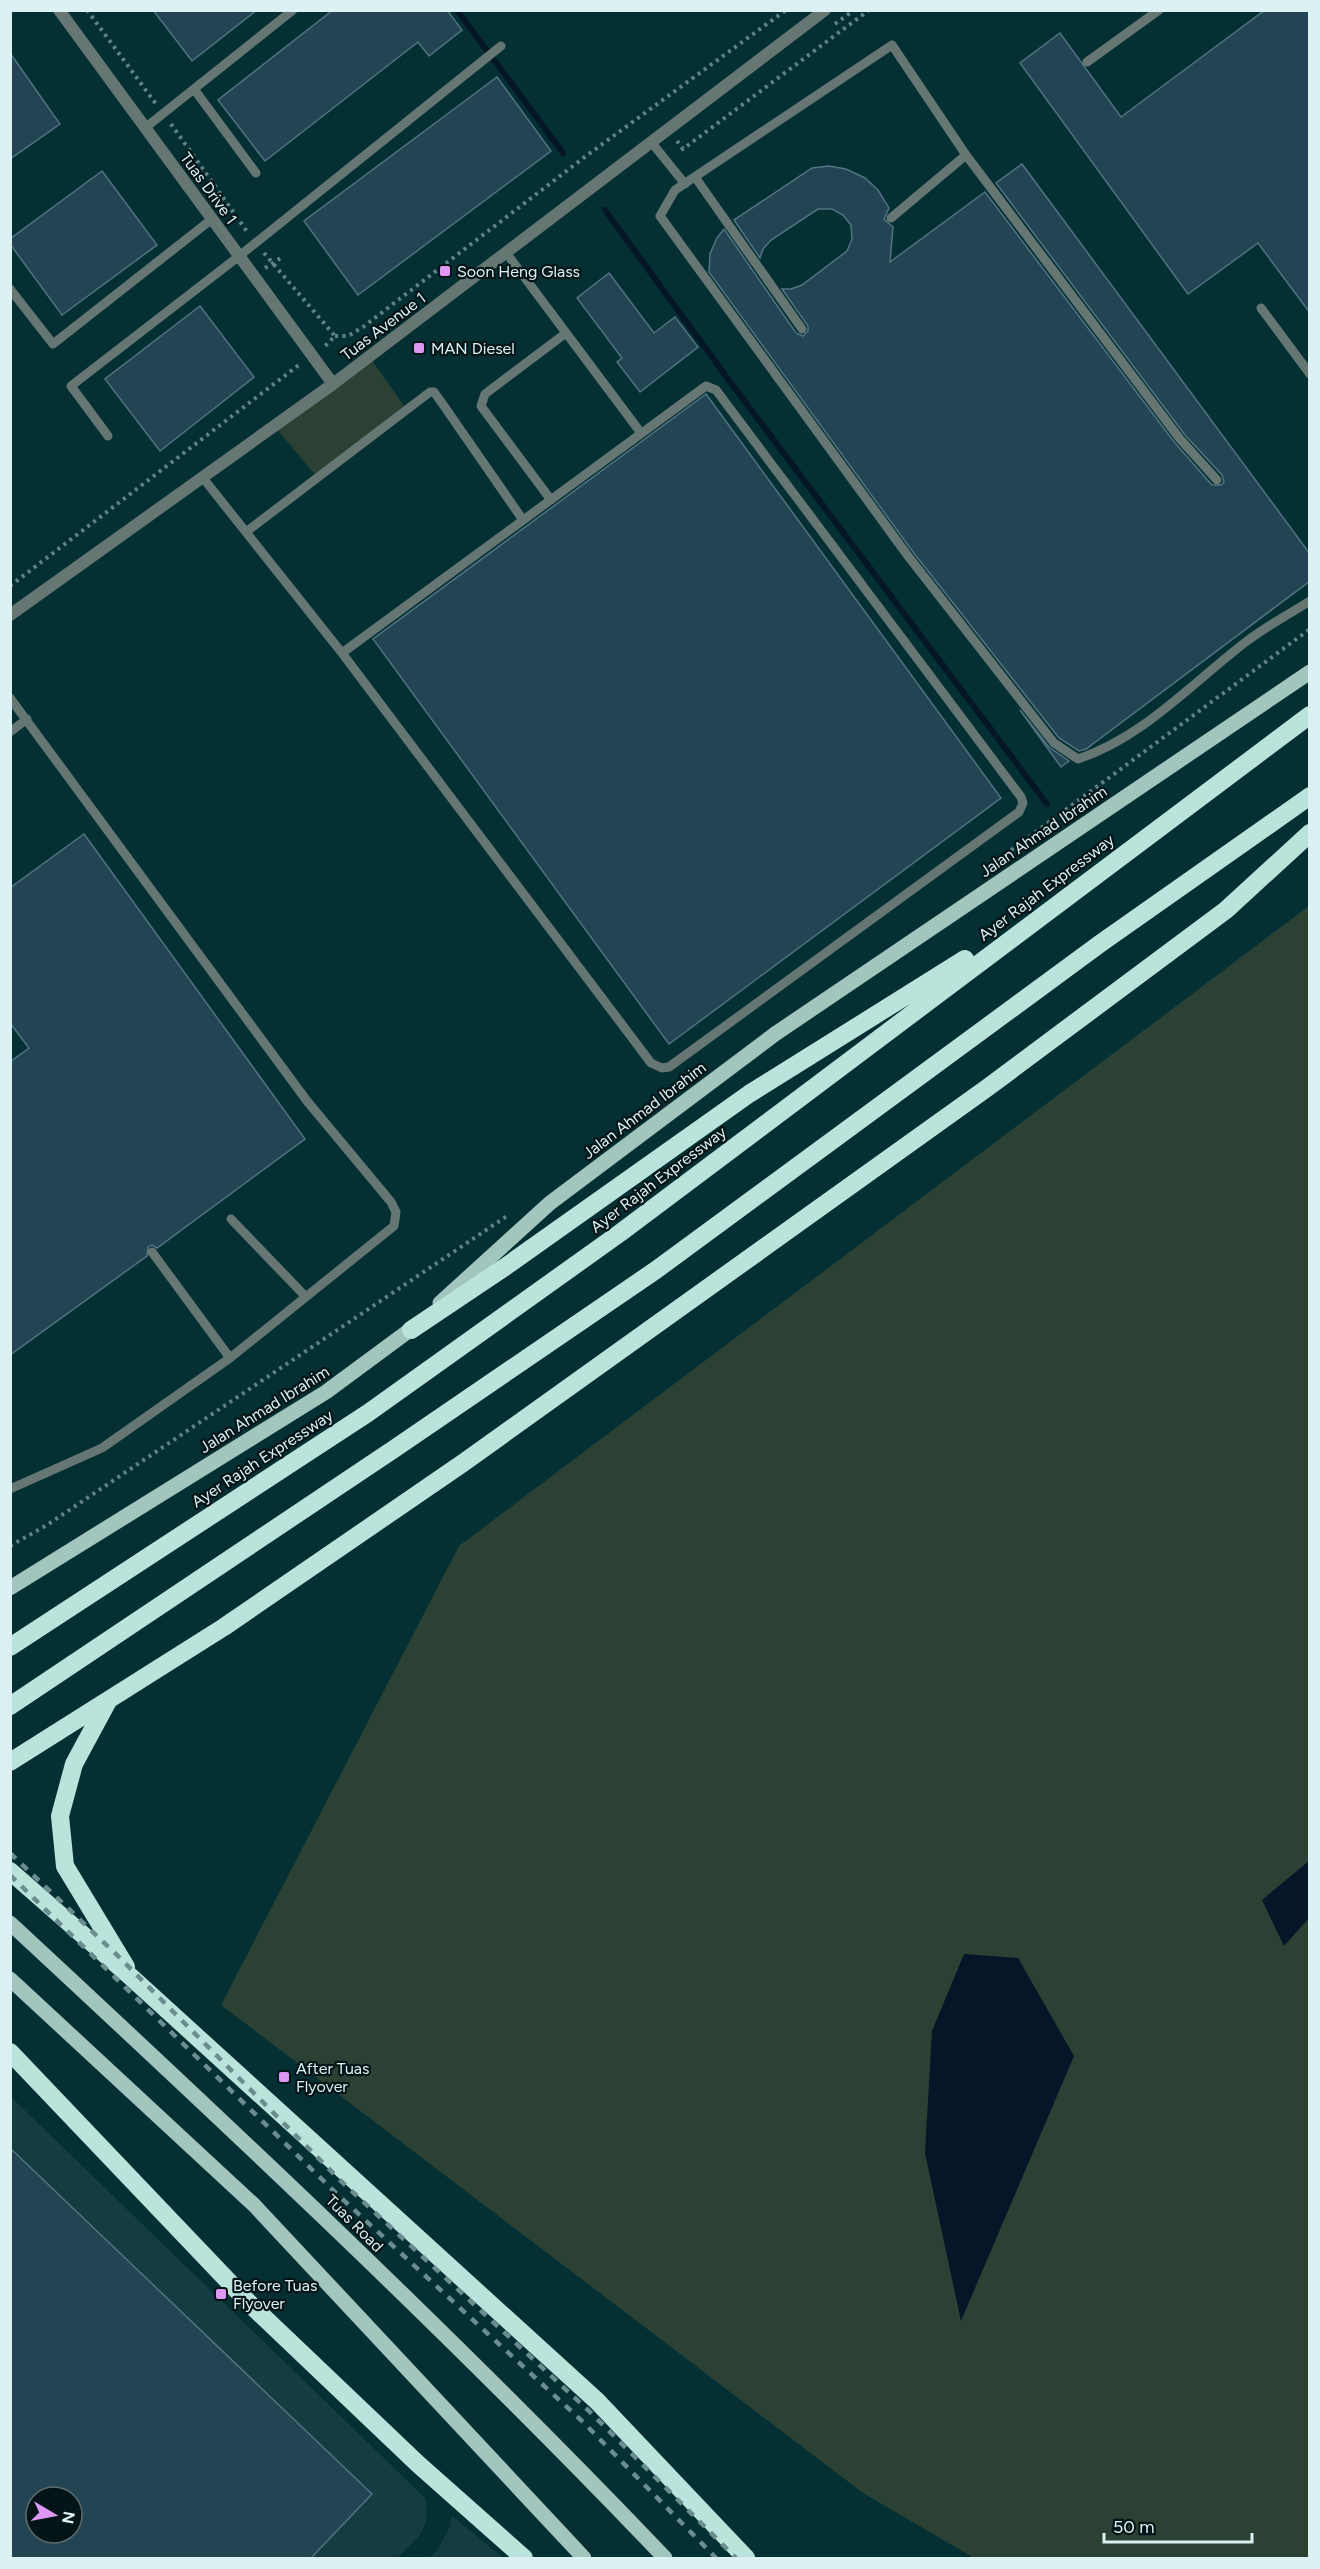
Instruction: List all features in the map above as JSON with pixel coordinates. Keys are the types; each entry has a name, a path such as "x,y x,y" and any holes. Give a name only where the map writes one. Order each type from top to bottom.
{"highway":[{"name":"Ayer Rajah Expressway","path":"10,1647 368,1413 562,1275 1310,714"},
{"path":"10,1706 384,1456 656,1270 1101,943 1310,796"},
{"path":"10,1762 268,1598 464,1463 987,1088 1226,910 1310,833"},
{"path":"411,1330 505,1267 749,1094 1066,895"},
{"path":"109,1700 74,1764 60,1816 65,1866 113,1943 131,1977"},
{"path":"10,1871 131,1977 597,2401 746,2559"},
{"path":"10,2052 252,2306 418,2464 524,2559"}],"main road":[{"name":"Jalan Ahmad Ibrahim","path":"10,1588 326,1392 411,1330 550,1203 775,1034 1310,672"},
{"name":"Tuas Road","path":"10,1923 278,2171 583,2472 664,2559"},
{"path":"10,1979 254,2205 584,2559"}],"street":[{"name":"Tuas Drive 1","path":"59,10 212,219 308,360 333,384"},
{"name":"Tuas Avenue 1","path":"10,615 333,384 507,254 825,10"}],"lane":[{"path":"145,128 293,10"},
{"path":"1087,62 1159,10"},
{"path":"1217,480 1180,439 966,155 892,45 675,190 660,216 908,556 1054,743 1068,755 1078,759 1101,752 1138,729 1249,640 1310,601"},
{"path":"108,436 71,386 238,257 501,46"},
{"path":"194,89 256,173"},
{"path":"652,143 685,184"},
{"path":"891,218 966,155"},
{"path":"695,177 802,329"},
{"path":"10,289 53,344 212,219"},
{"path":"507,254 641,433"},
{"path":"1261,308 1310,374"},
{"path":"551,500 481,406 481,400 485,394 566,333"},
{"path":"203,478 342,653 651,1063 662,1068 669,1067 1019,812 1023,803 1021,797 716,390 701,387 342,653"},
{"path":"246,532 430,392 434,392 523,520"},
{"path":"10,698 307,1101 391,1202 396,1212 394,1226 230,1358 102,1448 10,1489"},
{"path":"10,732 27,719"},
{"path":"231,1219 306,1297"},
{"path":"152,1252 230,1358"}],"path":[{"path":"87,10 255,243 335,336"},
{"path":"10,586 308,360 335,336 348,336 363,327 586,156 786,10"},
{"path":"677,140 683,149 869,10"}],"shaded area":[{"path":"1309,1861 1309,1918 1284,1946 1262,1900"},
{"path":"964,1954 1018,1958 1074,2056 961,2321 925,2153 932,2031"},
{"path":"10,2096 425,2498 427,2512 425,2524 419,2536 397,2558 11,2558"},
{"path":"452,2516 504,2558 429,2558 437,2551 450,2527"}],"green space":[{"path":"371,359 405,407 316,476 276,428"},
{"path":"1309,906 1309,2558 974,2558 863,2493 221,2005 459,1546"}],"building":[{"path":"153,10 257,10 192,61"},
{"path":"333,10 447,10 462,30 429,56 418,42 265,161 218,100"},
{"path":"1265,10 1310,10 1310,313 1258,243 1188,294 1020,63 1060,33 1121,117"},
{"path":"10,53 60,124 10,159"},
{"path":"497,77 551,151 358,295 304,221"},
{"path":"1022,164 1310,554 1310,581 1086,749 1079,751 1059,738 913,552 709,272 710,254 724,229 796,333 803,336 808,331 808,326 782,289 802,285 847,251 852,239 851,225 843,215 832,209 818,209 771,240 763,249 760,258 734,220 812,168 829,166 846,169 865,178 878,190 889,208 884,219 893,227 890,262 985,192 1175,443 1212,485 1221,485 1224,482 1222,475 1185,435 996,183"},
{"path":"102,171 157,245 62,315 10,244 10,239"},
{"path":"609,273 654,333 675,317 698,347 640,392 617,362 622,358 577,298"},
{"path":"200,306 254,377 160,451 105,379"},
{"path":"706,394 1001,798 669,1044 373,639"},
{"path":"1020,710 1049,747 1069,761 1061,767"},
{"path":"84,834 305,1139 157,1248 152,1245 148,1247 147,1256 10,1355 10,1062 29,1048 10,1023 10,888"},
{"path":"10,2148 372,2494 310,2559 10,2559"}],"waterway":[{"path":"457,10 563,153"},
{"path":"605,210 728,379 1047,804"}],"railway":[{"path":"10,1853 117,1955 342,2182 589,2411 736,2558"},
{"path":"10,1875 336,2193 583,2422 716,2558"}],"place":[{"name":"Soon Heng Glass","path":"445,271"},
{"name":"MAN Diesel","path":"419,348"},
{"name":"After Tuas Flyover","path":"284,2077"},
{"name":"Before Tuas Flyover","path":"221,2294"}]}
